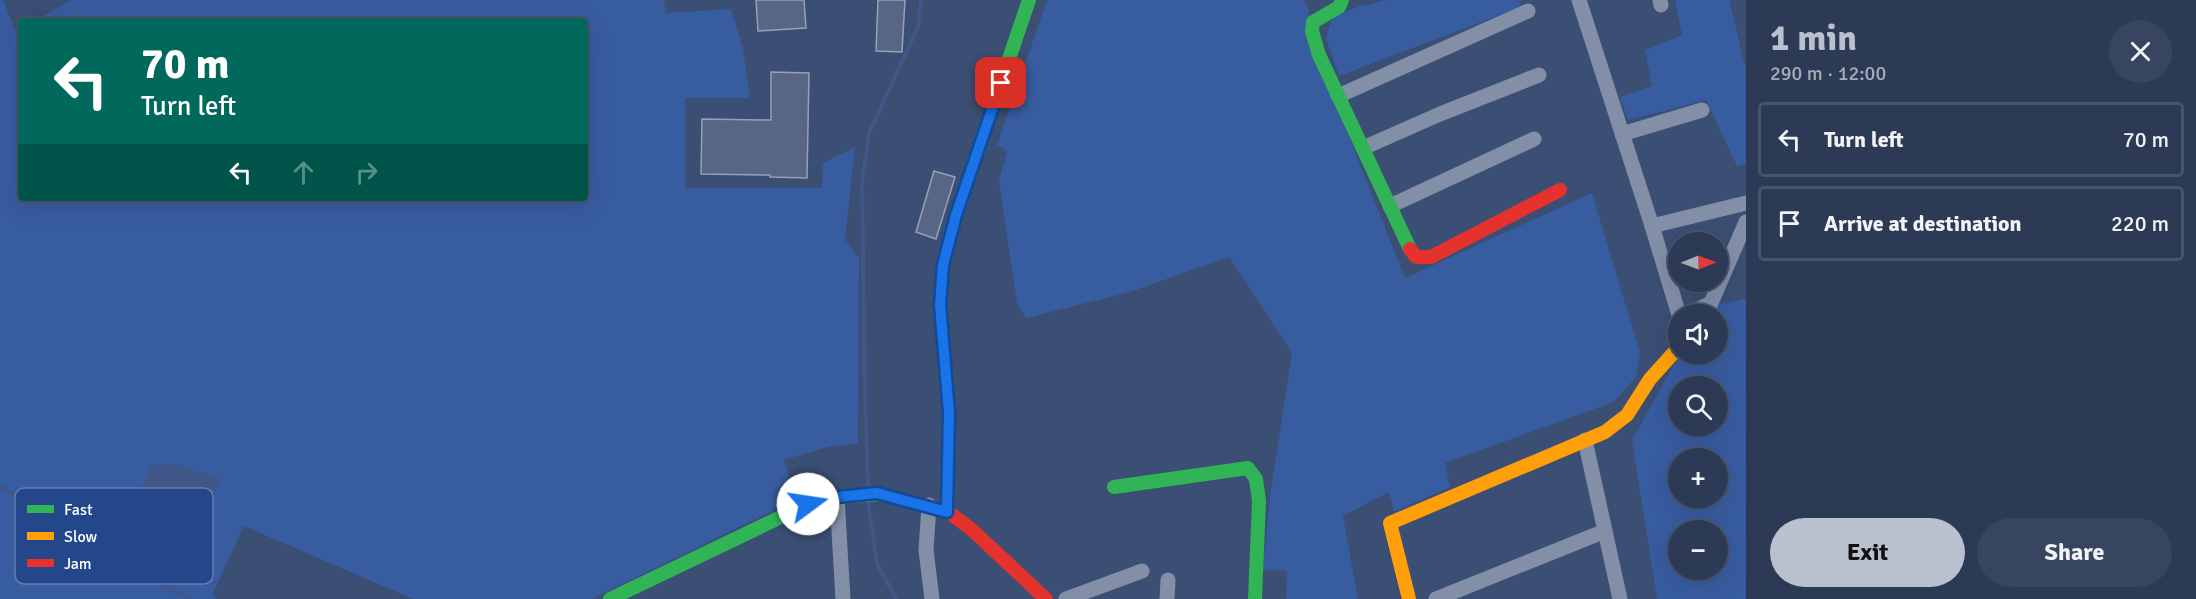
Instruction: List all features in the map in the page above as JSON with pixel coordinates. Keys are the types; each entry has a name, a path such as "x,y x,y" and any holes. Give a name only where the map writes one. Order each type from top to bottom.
{"street":[{"path":"947,512 949,413 940,305 943,265 956,215 1029,0"},
{"path":"1342,0 1339,7 1313,22 1312,31 1319,55 1411,251 1416,257 1431,257 1560,190"},
{"path":"1580,0 1676,304"},
{"path":"1338,96 1528,11"},
{"path":"1363,148 1440,114 1539,75"},
{"path":"1623,134 1702,110"},
{"path":"1390,206 1534,139"},
{"path":"1652,226 1746,203"},
{"path":"1709,304 1746,222"},
{"path":"1409,599 1390,523 1605,432 1627,415 1650,379 1668,359"},
{"path":"1585,440 1620,599"},
{"path":"1114,487 1248,468 1256,479 1259,501 1255,599"},
{"path":"610,599 808,504 837,497 877,493 929,505 947,512 971,529 1046,599"},
{"path":"837,497 843,599"},
{"path":"929,505 926,549 932,599"},
{"path":"1436,599 1605,531"},
{"path":"1066,599 1142,571"},
{"path":"1167,599 1168,580"}],"shaded area":[{"path":"0,0 3,0 16,32 18,31 18,201 588,201 588,18 40,18 71,0 664,0 666,13 731,9 743,48 750,98 685,98 685,188 822,188 823,163 855,147 845,239 859,258 858,443 828,447 784,460 795,500 592,599 413,599 244,526 212,595 216,599 0,599"},
{"path":"1047,0 1304,0 1309,11 1308,33 1405,278 1592,193 1640,353 1636,377 1614,402 1445,463 1450,487 1394,512 1389,492 1343,516 1358,599 1286,599 1287,571 1263,570 1270,496 1292,353 1229,257 1130,292 1026,318 1017,304 999,181 1007,151 997,145"},
{"path":"1386,0 1519,0 1521,7 1339,76 1326,39 1332,18 1357,7"},
{"path":"1675,0 1729,0 1746,70 1746,163 1737,166 1706,100 1628,120 1620,97 1652,86 1645,50 1682,35"},
{"path":"1746,299 1746,599 1657,599 1632,440 1674,364 1728,364 1728,304 1722,304"},
{"path":"150,465 180,465 220,479 213,500 213,488 142,488"}],"building":[{"path":"756,0 804,0 806,28 758,31"},
{"path":"878,0 905,0 902,52 876,51"},
{"path":"771,72 809,73 807,178 701,174 702,119 771,120"},
{"path":"934,171 955,177 936,239 916,232"}],"waterway":[{"path":"868,486 862,183 869,133 918,27 921,0"},
{"path":"0,486 15,495"},
{"path":"868,502 877,563 896,599"},
{"path":"162,584 189,599"}],"traffic: fast":[{"path":"947,511 949,413 940,305 943,265 956,215 1029,0"},
{"path":"1342,0 1339,7 1313,22 1312,31 1319,55 1410,249"},
{"path":"1114,487 1248,468 1256,479 1259,501 1255,599"},
{"path":"610,599 808,504 837,497 881,494"}],"traffic: slow":[{"path":"1409,599 1390,523 1605,432 1627,415 1650,379 1668,359"}],"traffic: jam":[{"path":"1410,249 1416,257 1431,257 1560,190"},
{"path":"881,494 947,511 971,529 1046,599"}],"route":[{"path":"808,504 837,497 877,493 929,505 947,512 949,413 945,342 940,305 943,265 956,215 1001,83"}]}
